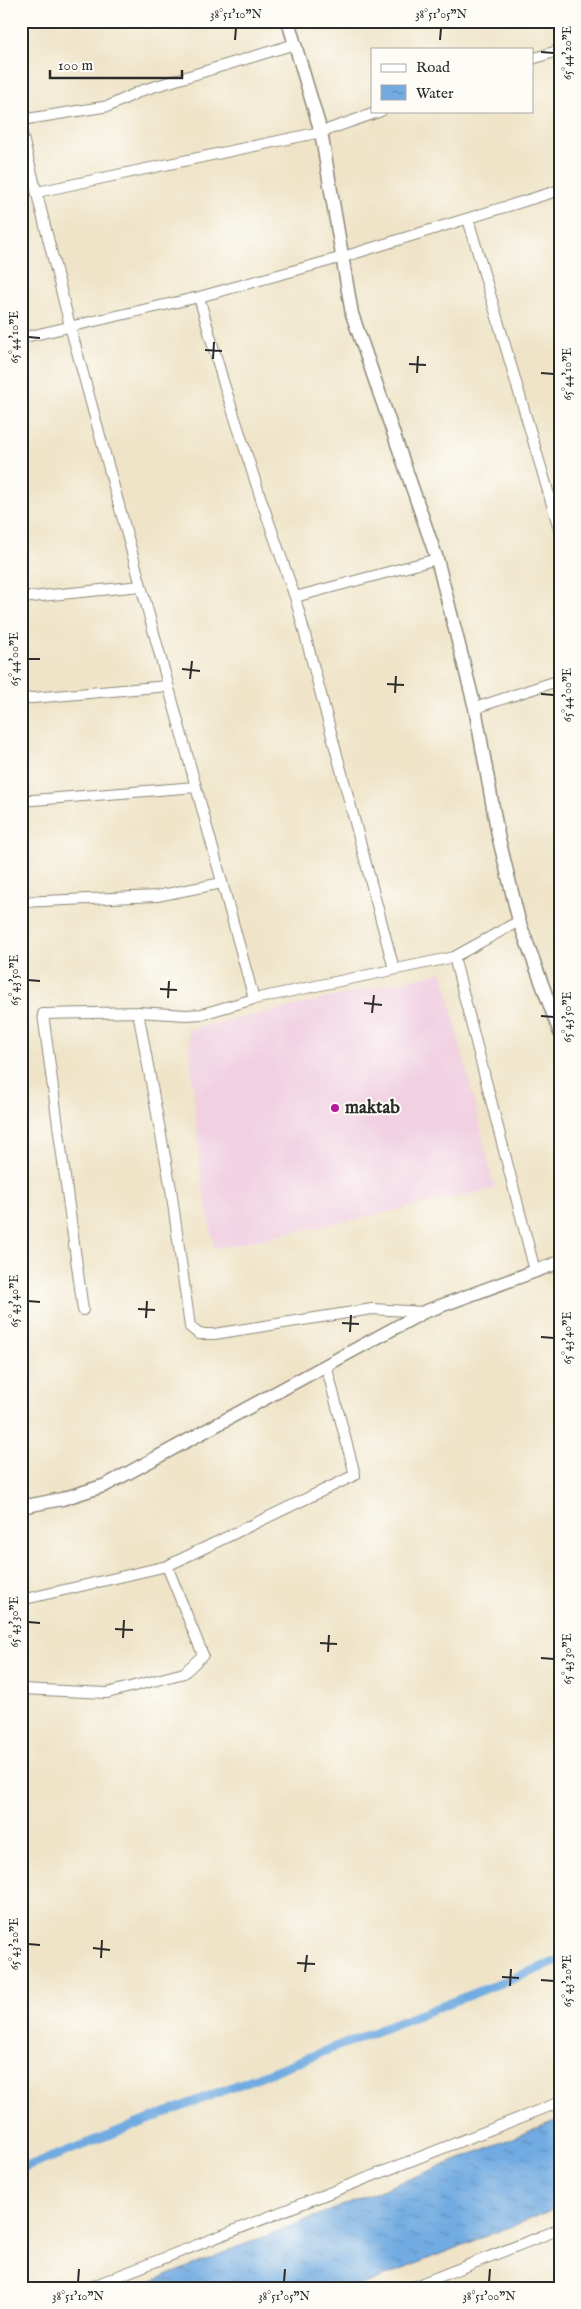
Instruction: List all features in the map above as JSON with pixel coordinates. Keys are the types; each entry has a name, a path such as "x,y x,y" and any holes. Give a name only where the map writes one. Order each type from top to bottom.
{"street":[{"path":"288,21 321,132 352,314 437,559 475,708 498,835 519,921 560,1033"},
{"path":"21,120 109,106 143,90 295,44"},
{"path":"534,58 560,50"},
{"path":"37,192 321,132 378,112"},
{"path":"21,130 70,326 254,999"},
{"path":"21,338 199,297 343,257 560,190"},
{"path":"468,219 560,532"},
{"path":"199,297 250,465 295,597 394,969"},
{"path":"295,597 437,559"},
{"path":"21,598 141,586"},
{"path":"475,708 560,680"},
{"path":"21,699 168,686"},
{"path":"21,800 196,787"},
{"path":"21,902 157,896 222,883"},
{"path":"83,1310 43,1014 138,1012 186,1016 202,1014 254,999 454,956 519,921"},
{"path":"454,956 535,1271"},
{"path":"138,1012 171,1189 190,1327 199,1334 214,1334 372,1309 424,1312"},
{"path":"21,1507 62,1499 106,1484 424,1312 560,1262"},
{"path":"21,1600 167,1566 355,1475 326,1365"},
{"path":"21,1689 107,1693 184,1673 202,1655 167,1566"},
{"path":"88,2288 560,2102"},
{"path":"410,2288 560,2229"}],"shaded area":[{"name":"maktab","path":"443,972 495,1189 215,1249 202,1185 188,1030"}],"water":[{"path":"560,2119 560,2207 354,2288 135,2288"}],"waterway":[{"path":"21,2169 560,1960"}],"place":[{"name":"maktab","path":"335,1108"}]}
